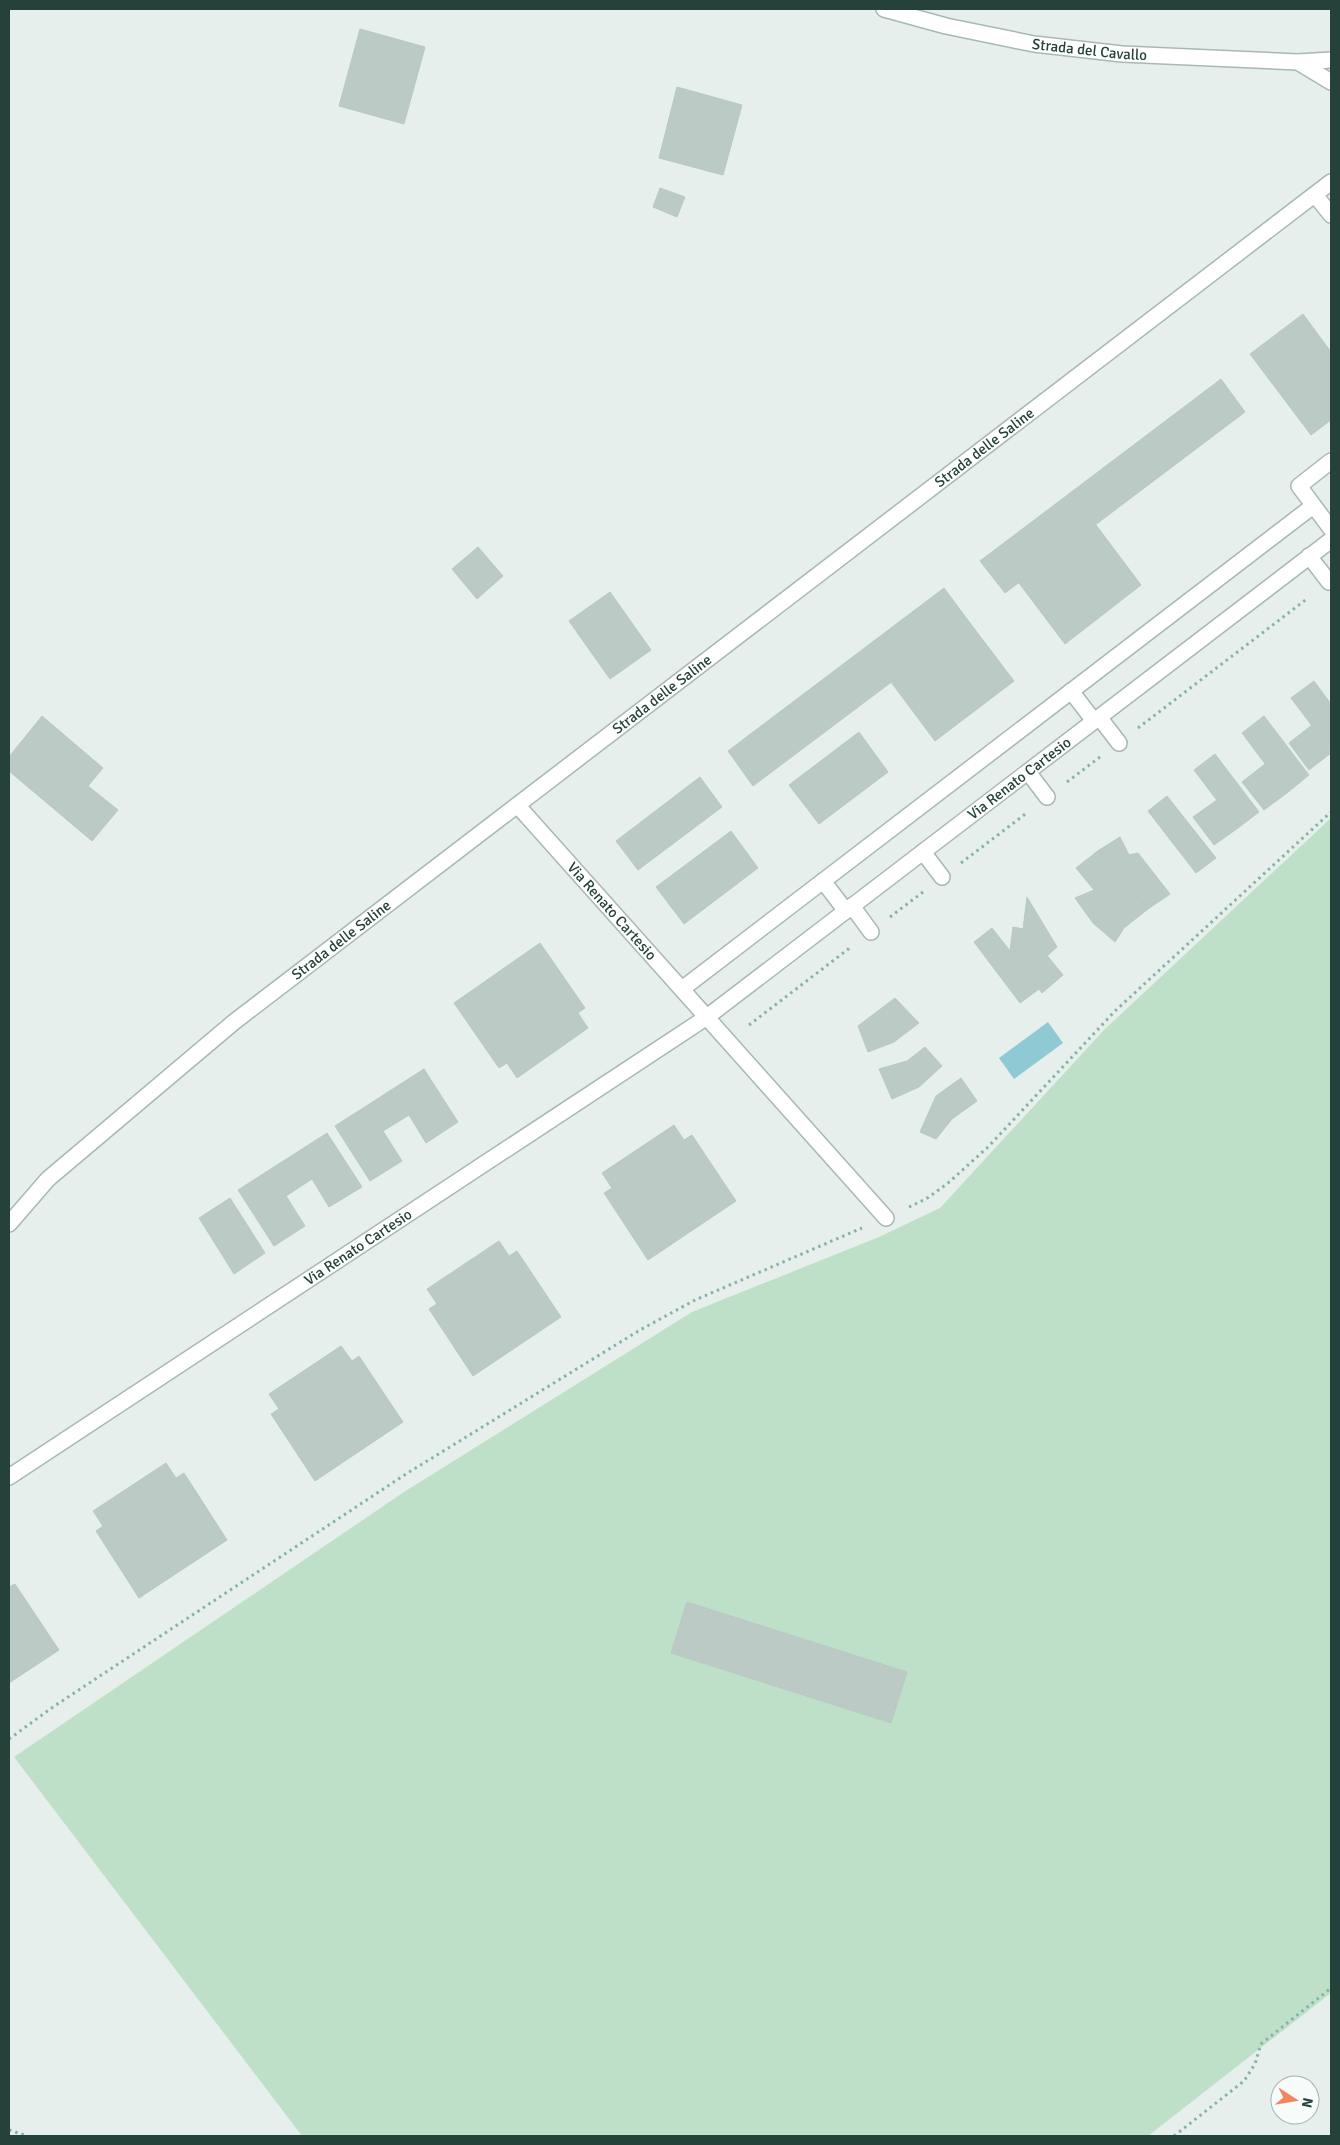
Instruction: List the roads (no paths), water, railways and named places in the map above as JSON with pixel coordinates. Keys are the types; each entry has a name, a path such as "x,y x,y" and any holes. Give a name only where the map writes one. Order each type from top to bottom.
{"street":[{"name":"Strada del Cavallo","path":"884,9 946,26 1034,44 1122,54 1298,62 1331,60"},
{"name":"Strada del Cavallo","path":"1298,62 1331,82"},
{"name":"Strada delle Saline","path":"9,1224 48,1179 234,1022 1331,182"},
{"path":"1315,195 1331,216"},
{"path":"1331,461 1299,486 1331,530"},
{"path":"682,989 1313,506"},
{"name":"Via Renato Cartesio","path":"9,1477 707,1017 1331,540"},
{"path":"1309,556 1329,582"},
{"path":"1071,691 1119,743"},
{"path":"1028,772 1047,797"},
{"name":"Via Renato Cartesio","path":"518,806 886,1218"},
{"path":"923,852 942,877"},
{"path":"823,881 872,932"}],"water":[{"path":"1048,1022 1063,1043 1014,1079 999,1058"}]}
